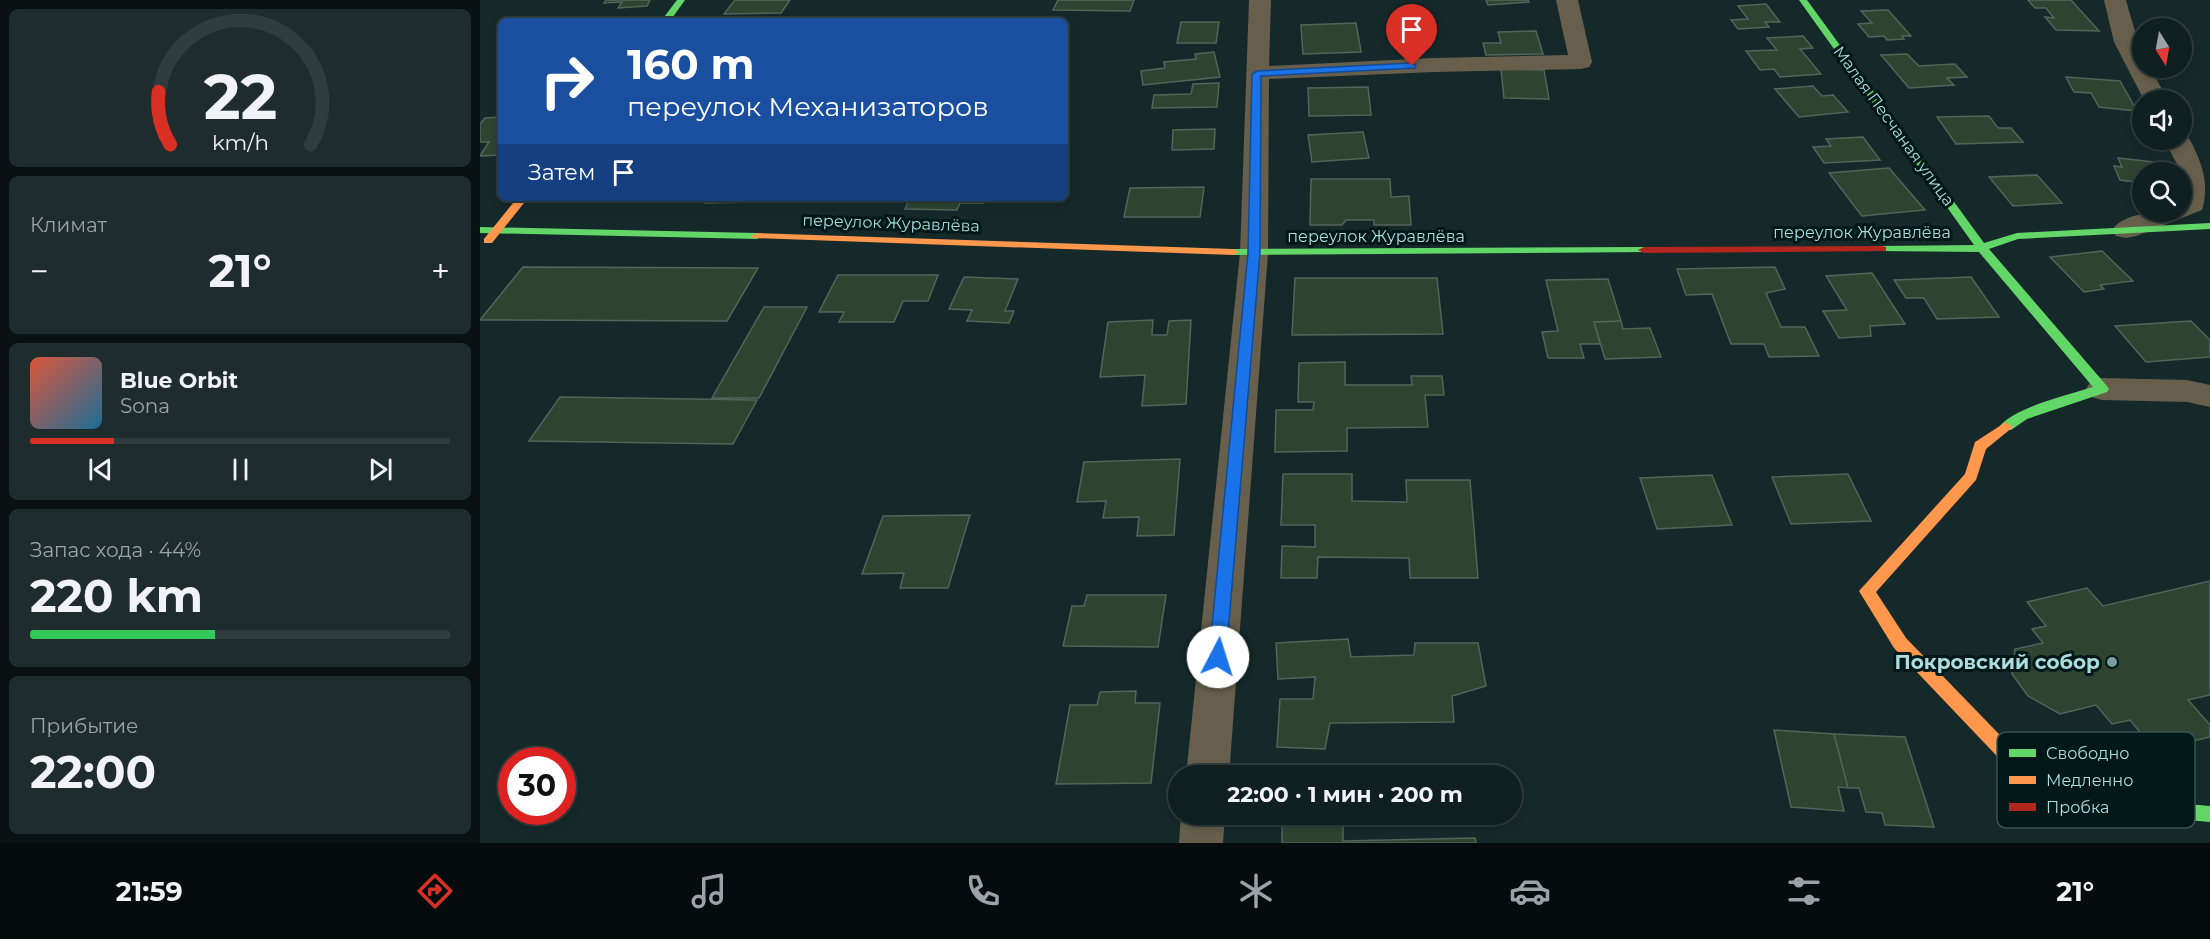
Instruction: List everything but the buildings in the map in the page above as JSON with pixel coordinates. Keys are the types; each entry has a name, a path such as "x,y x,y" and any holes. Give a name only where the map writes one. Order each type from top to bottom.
{"street":[{"path":"666,18 681,0"},
{"path":"1208,765 1254,253 1260,0"},
{"path":"1257,74 1434,65 1581,62 1567,0"},
{"name":"Малая Песчаная улица","path":"1803,0 1982,248 2102,389"},
{"path":"2115,0 2125,42 2151,90"},
{"path":"2192,168 2197,177 2192,204"},
{"path":"480,250 521,201"},
{"path":"2126,230 2146,222"},
{"name":"переулок Журавлёва","path":"480,230 873,239 1254,253 1982,248 2017,236 2210,226"},
{"path":"1997,745 1900,643 1867,591 1971,476 1980,446 2022,416 2102,389 2187,392 2210,396"},
{"path":"2195,813 2210,814"},
{"path":"1201,843 1202,825"}],"traffic: fast":[{"path":"667,18 681,0"},
{"path":"1803,0 1982,248 2102,389 2022,416 2006,427"},
{"path":"1882,249 1982,248 2017,236 2210,226"},
{"path":"480,230 757,236"},
{"path":"1233,252 1644,250"},
{"path":"2195,813 2210,814"}],"traffic: slow":[{"path":"488,241 521,201"},
{"path":"757,236 1233,252"},
{"path":"1997,744 1900,643 1867,591 1971,476 1980,446 2006,427"}],"traffic: jam":[{"path":"1644,250 1882,249"}],"place":[{"name":"Покровский собор","path":"2112,662"}],"route":[{"path":"1218,657 1254,253 1257,74 1412,66"}]}
